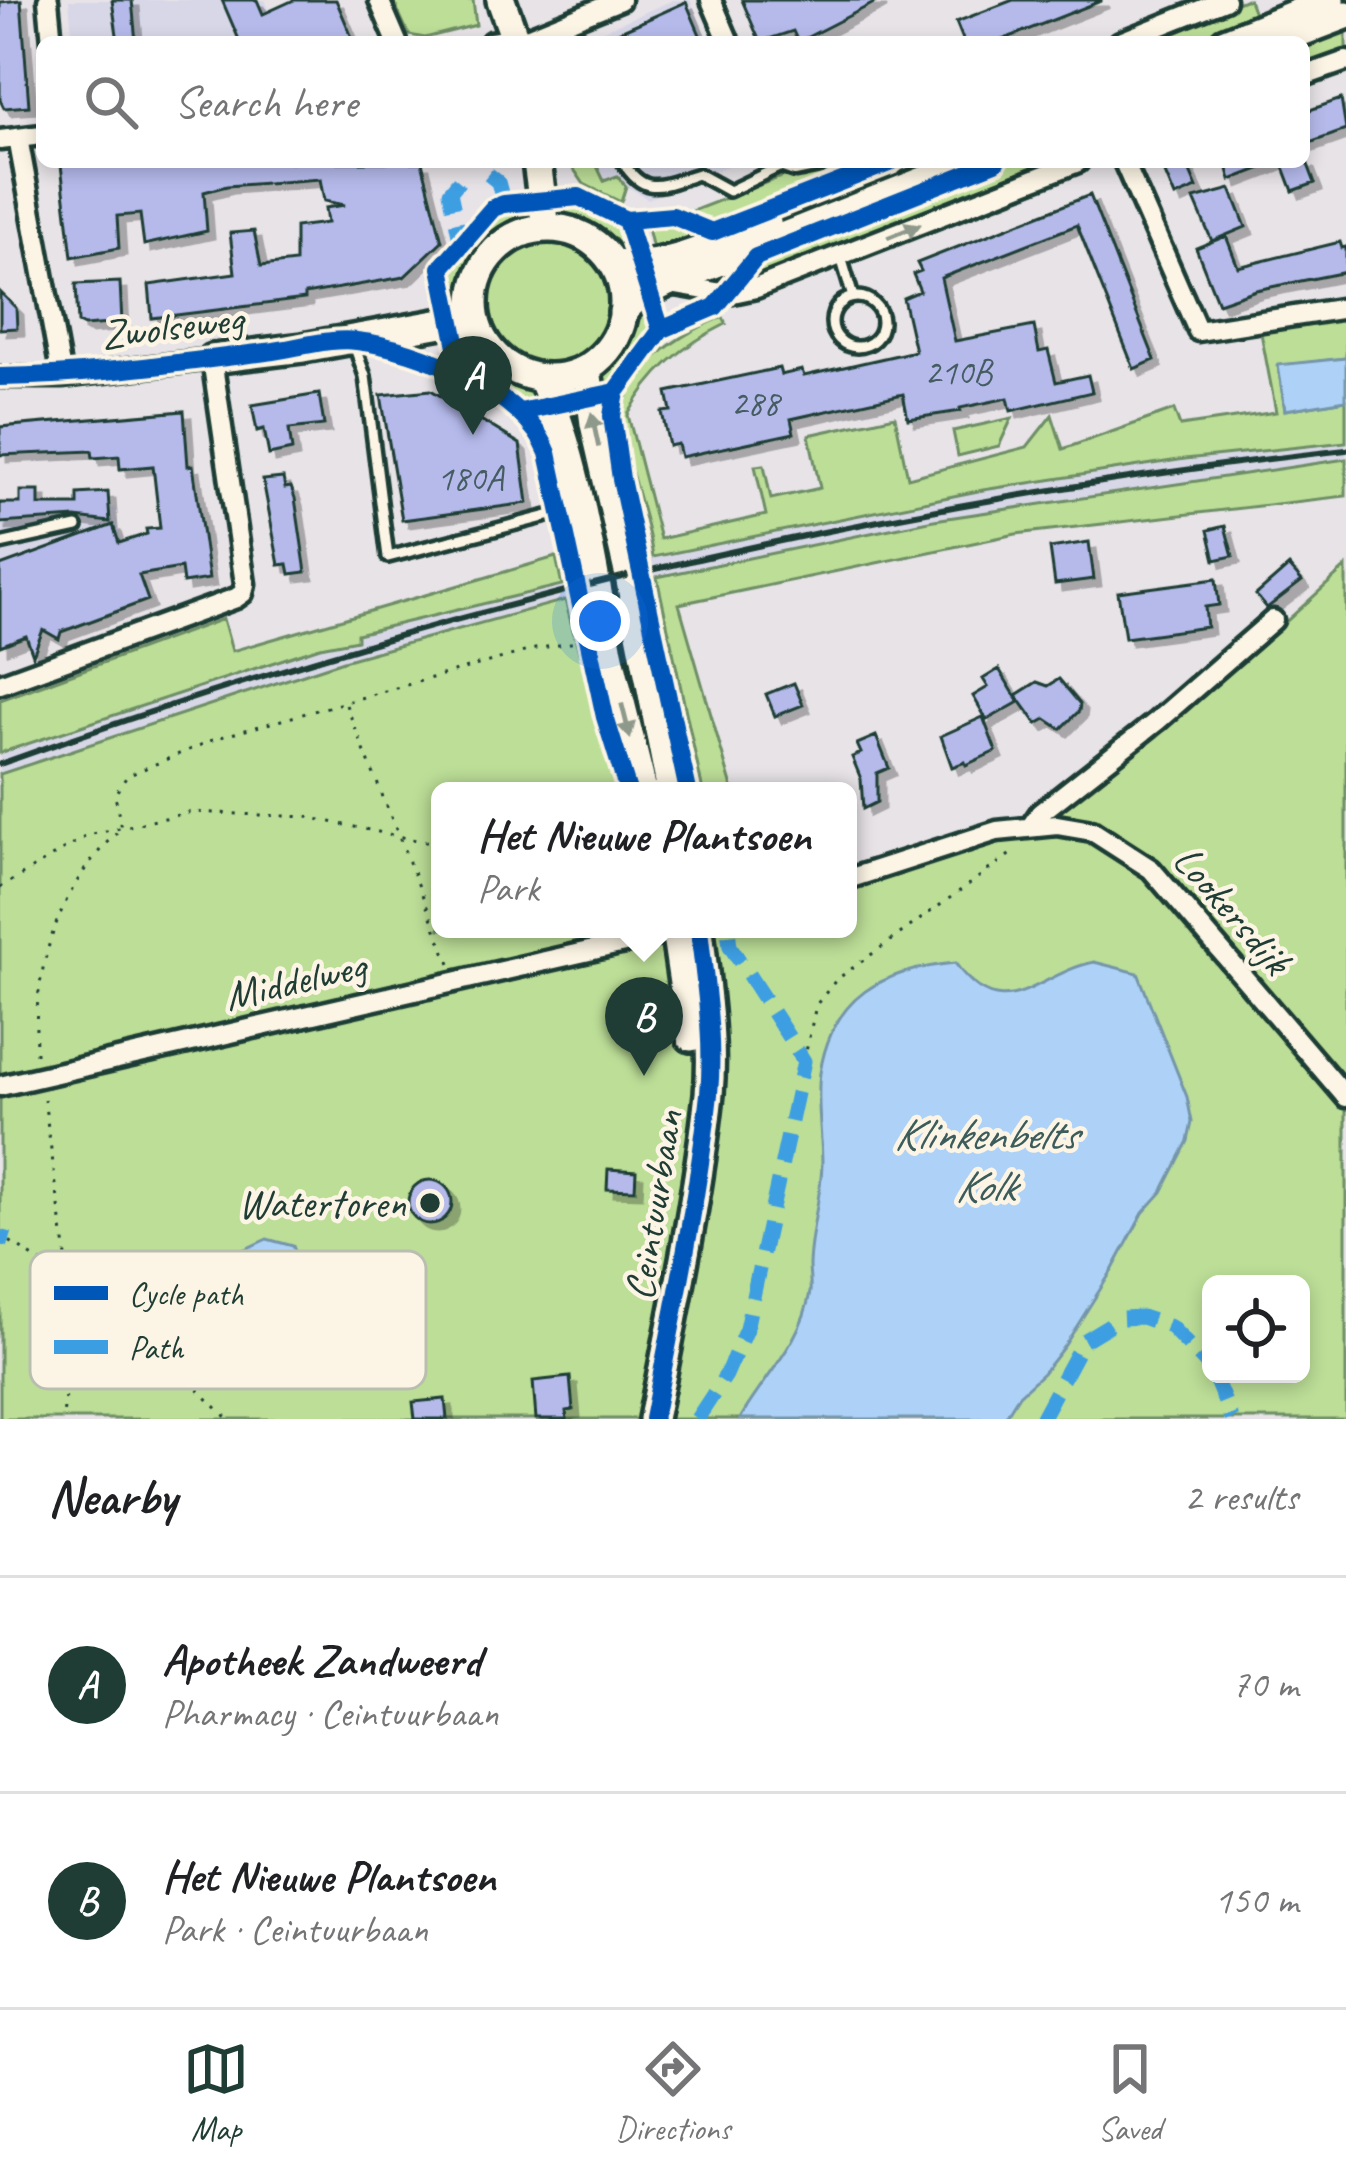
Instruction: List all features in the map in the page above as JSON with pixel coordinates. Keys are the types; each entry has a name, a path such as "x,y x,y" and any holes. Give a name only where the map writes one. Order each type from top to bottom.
{"street":[{"path":"48,0 51,36"},
{"path":"380,0 395,36"},
{"path":"501,0 506,36"},
{"path":"567,33 620,0"},
{"path":"711,0 726,36"},
{"path":"1240,36 1330,0"},
{"path":"1134,36 1219,1"},
{"path":"1291,36 1346,15"},
{"path":"1310,74 1346,61"},
{"path":"9,139 62,376"},
{"path":"538,168 546,228"},
{"path":"613,263 641,268 659,263 905,168"},
{"path":"623,312 636,298 666,283 956,168"},
{"path":"666,283 728,294 756,288 1063,168"},
{"path":"1127,168 1198,331 1346,308"},
{"path":"546,228 584,236 613,263 622,286 623,312 612,344 587,368 542,378 504,363 485,343 475,317 478,279 490,256 521,233 546,228"},
{"name":"Zwolseweg","path":"0,377 62,376 212,358 475,317"},
{"path":"0,684 243,593 212,358"},
{"path":"587,368 590,407 669,782"},
{"path":"542,378 580,508 642,782"},
{"name":"Lookersdijk","path":"1031,826 1040,813 1273,620"},
{"name":"Lookersdijk","path":"857,876 998,831 1031,826 1076,826 1092,831 1151,869 1346,1097"},
{"name":"Middelweg","path":"0,1085 649,938"},
{"name":"Ceintuurbaan","path":"652,1419 693,1217 709,1094 710,1049 686,938"}],"lane":[{"path":"627,168 635,181 649,187 698,175 729,191 774,168"},
{"path":"841,256 853,297"},
{"path":"853,297 875,303 883,320 875,340 864,347 848,346 836,336 832,320 841,302 853,297"},
{"path":"352,339 365,376 388,556 580,508"},
{"path":"0,544 77,527"}],"path":[{"path":"121,830 116,794 127,776 217,738 518,653 590,640"},
{"path":"346,704 431,915"},
{"path":"681,746 687,782"},
{"path":"0,888 88,835 178,814 307,817 431,843"},
{"path":"804,1061 816,1005 836,980 1013,854 1031,826"},
{"path":"65,1251 36,1035 44,963 79,874 121,830"},
{"path":"440,938 456,982"},
{"path":"0,1235 30,1254"},
{"path":"63,1419 65,1389"},
{"path":"197,1389 228,1419"}],"shaded area":[{"path":"69,0 265,0 280,36 72,36"},
{"path":"673,0 690,0 705,36 590,36"},
{"path":"598,168 723,168 648,199 621,183 604,182"},
{"path":"1346,400 1346,496 1016,534 910,558 663,598 659,587 568,611 571,627 0,799 0,732 556,557 562,579 652,557 650,541 1219,420"},
{"path":"0,506 115,508 121,540 0,583"}],"green space":[{"path":"393,0 473,0 476,25 433,36 409,35"},
{"path":"1244,0 1249,0 1255,16 1203,36 1157,36"},
{"path":"1346,28 1346,52 1310,64 1310,42"},
{"path":"573,168 598,168 604,181 617,176 626,186 621,202 584,184"},
{"path":"829,168 866,168 714,227 682,215 786,175 803,178"},
{"path":"991,168 1041,168 762,279 745,280 767,256"},
{"path":"558,201 581,203 624,226 635,260 592,236"},
{"path":"530,202 484,252 452,301 444,268 495,211"},
{"path":"672,221 691,229 696,242 655,257 647,224"},
{"path":"549,242 572,247 592,260 605,280 610,303 605,326 592,346 572,359 549,364 526,359 506,346 493,326 488,303 493,280 506,260 526,247"},
{"path":"647,299 653,333 615,385 595,391 618,343"},
{"path":"723,317 726,324 682,351 658,373 628,415 660,539 766,515 755,466 764,465 771,499 820,488 809,435 895,416 908,478 1027,447 1052,415 1063,449 1174,410 1180,426 1276,412 1261,333 1346,319 1346,358 1278,366 1285,410 1346,400 1346,442 1185,459 983,490 653,557 624,438 628,396 638,377 667,347"},
{"path":"459,337 476,345 545,402 522,408 465,372"},
{"path":"1012,418 999,446 958,456 953,431"},
{"path":"1346,459 1346,496 1016,534 679,604 730,782 701,782 657,577 934,520"},
{"path":"556,557 562,585 357,634 357,640 320,647 0,753 0,700 223,619 232,651"},
{"path":"1346,567 1346,1084 1136,850 1093,826 1045,818 1244,660"},
{"path":"565,600 614,782 431,782 431,938 663,938 665,945 687,938 857,938 857,883 1021,832 1059,830 1095,839 1127,858 1170,899 1346,1109 1346,1419 0,1419 0,774 343,661"}],"water":[{"path":"1346,358 1346,400 1285,410 1278,365"},
{"name":"Klinkenbelts Kolk","path":"1094,962 1138,973 1187,1097 1192,1122 1188,1141 1162,1192 1143,1213 1065,1345 1019,1395 1004,1419 740,1419 791,1343 806,1310 822,1164 820,1073 826,1046 849,1006 884,980 929,967 955,963 973,983 1005,996"},
{"path":"267,1239 293,1246 295,1251 243,1251"}],"building":[{"path":"21,0 29,106 4,108 0,100 0,2"},
{"path":"112,0 132,0 135,36 117,36"},
{"path":"222,0 257,0 263,14 294,0 336,0 351,36 237,36"},
{"path":"742,0 880,0 810,36 795,36 793,31 757,36"},
{"path":"1013,0 1101,0 1012,36 962,36 956,22"},
{"path":"686,2 700,36 609,36"},
{"path":"1341,99 1346,130 1310,143 1310,110"},
{"path":"61,168 424,168 442,241 404,277 305,294 305,299 152,318 149,285 235,273 230,233 254,231 261,266 295,262 295,227 327,223 325,208 345,205 324,201 320,179 204,192 207,231 144,245 140,214 117,216 119,248 72,257"},
{"path":"1163,168 1189,168 1197,188 1175,197"},
{"path":"1228,168 1262,168 1231,180"},
{"path":"1284,168 1309,168 1315,183 1293,191"},
{"path":"1231,189 1246,227 1212,241 1194,199"},
{"path":"1090,195 1155,360 1134,369 1077,225 941,278 955,341 1034,326 1039,352 1048,350 1056,382 1088,375 1092,392 1011,411 1008,398 908,419 903,394 791,419 794,433 681,457 678,444 669,446 662,412 671,411 667,392 779,368 781,375 802,370 804,376 915,351 903,298 920,291 913,274 921,271 917,263"},
{"path":"1226,236 1238,267 1340,242 1346,247 1346,272 1256,290 1218,303 1196,248"},
{"path":"120,282 122,323 78,323 76,284"},
{"path":"0,292 16,308 17,328 0,329"},
{"path":"431,390 520,444 528,503 402,520 381,395"},
{"path":"319,394 324,425 289,429 292,450 269,455 264,429 257,431 252,405"},
{"path":"184,411 188,466 193,465 209,579 183,583 181,568 139,575 148,600 61,632 59,639 43,630 33,655 26,636 0,646 0,566 113,525 119,543 147,534 146,529 160,528 153,466 120,469 119,456 93,458 92,451 0,455 0,427"},
{"path":"283,478 295,498 306,572 290,574 288,564 279,565 263,480"},
{"path":"20,491 39,491 39,505 78,505 78,494 108,492 110,522 76,518 0,523 0,503 20,503"},
{"path":"1225,526 1233,556 1215,560 1208,530"},
{"path":"1089,542 1094,579 1055,584 1050,548"},
{"path":"1289,566 1302,581 1267,608 1256,595"},
{"path":"1216,579 1219,605 1205,607 1207,627 1125,638 1118,592"},
{"path":"999,669 1019,702 987,720 973,696 988,687 983,679"},
{"path":"1059,679 1080,704 1079,711 1061,729 1046,719 1037,724 1016,695 1037,682 1048,686"},
{"path":"794,683 803,705 775,716 766,694"},
{"path":"983,717 996,751 952,767 941,736"},
{"path":"876,736 889,768 877,773 877,802 863,809 861,779 852,757 861,753 857,744"},
{"path":"608,1169 636,1171 635,1190 607,1189"},
{"name":"Watertoren","path":"430,1180 446,1186 452,1202 446,1218 430,1224 414,1218 408,1202 414,1186"},
{"path":"570,1377 573,1410 566,1411 567,1419 536,1419 533,1381"},
{"path":"445,1399 447,1419 415,1419 413,1402"}],"railway":[{"path":"0,764 329,656 664,567 1003,498 1346,450"}],"marked path":[{"path":"488,174 498,182 504,204"},
{"path":"459,181 450,192 461,244"},
{"path":"697,1419 726,1375 746,1329 804,1061 729,938"},
{"path":"0,1237 10,1240"},
{"path":"1041,1419 1083,1341 1121,1318 1142,1317 1171,1327 1202,1360"},
{"path":"1217,1383 1232,1419"}],"cycle path":[{"path":"626,220 673,216 712,232 876,168"},
{"path":"661,330 715,307 756,257 981,168"},
{"path":"463,376 441,268 493,208 579,197 626,220 661,330 616,392 520,412"},
{"path":"0,377 133,368 346,340 382,345 438,363 494,393 536,431 548,453 605,717 625,782"},
{"path":"616,392 612,416 621,479 686,782"},
{"path":"653,1419 692,1216 709,1094 710,1032 700,938"}],"place":[{"name":"Apotheek Zandweerd","path":"473,435"},
{"name":"Het Nieuwe Plantsoen","path":"644,1076"},
{"name":"Watertoren","path":"430,1203"}]}
